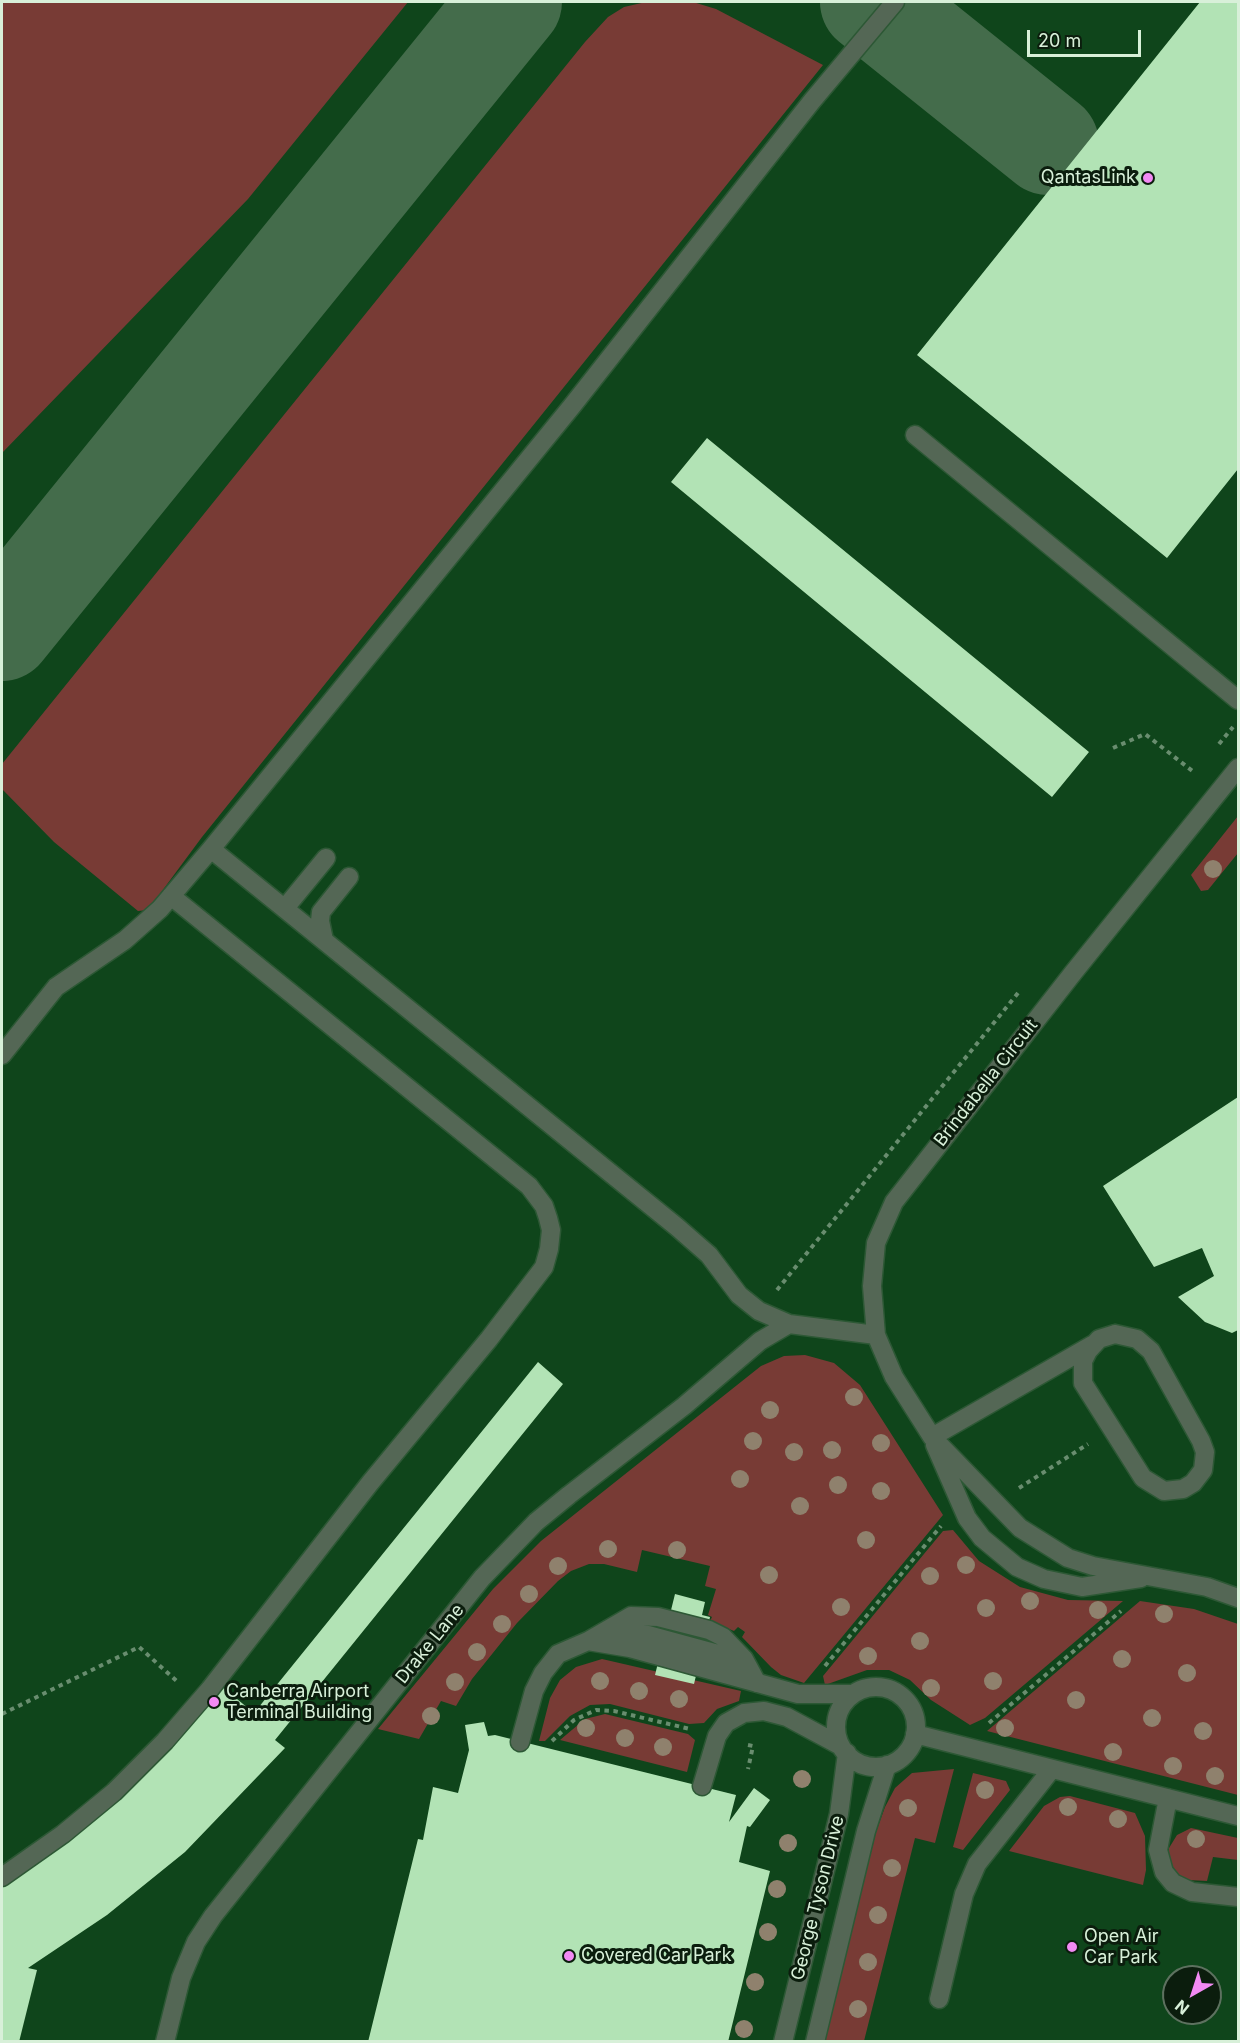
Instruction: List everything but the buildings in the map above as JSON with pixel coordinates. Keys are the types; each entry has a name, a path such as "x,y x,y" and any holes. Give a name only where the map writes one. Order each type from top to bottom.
{"street":[{"path":"2,1055 56,987 125,940 171,896 211,849 579,396 812,101 895,2"},
{"path":"915,435 1239,700"},
{"name":"Brindabella Circuit","path":"1160,1578 1142,1578 1082,1587 1044,1579 1017,1567 982,1538 967,1518 932,1437 894,1377 876,1335 872,1286 876,1243 894,1202 1073,973 1239,768"},
{"path":"211,849 691,1238 709,1255 740,1295 759,1311 789,1324 876,1335"},
{"path":"285,908 326,858"},
{"path":"324,940 320,921 321,912 349,877"},
{"path":"2,1877 63,1834 114,1792 165,1741 210,1689 370,1483 489,1339 544,1267 551,1240 544,1206 529,1186 171,896"},
{"name":"Drake Lane","path":"165,2042 181,1978 196,1942 213,1916 482,1578 537,1522 569,1495 684,1406 760,1341 789,1324"},
{"path":"932,1437 1093,1344 1115,1334 1137,1339 1146,1346 1201,1441 1204,1452 1203,1470 1193,1483 1183,1489 1164,1491 1155,1488 1143,1478 1083,1383 1083,1361 1093,1344"},
{"name":"Brindabella Circuit","path":"932,1437 1006,1515 1050,1549 1093,1566 1207,1587 1239,1598"},
{"path":"520,1742 534,1691 550,1662 569,1648 588,1641 632,1616 658,1617 704,1629 723,1637 744,1659 757,1683"},
{"path":"588,1641 630,1648 804,1695 853,1694 872,1688 892,1690 911,1708 916,1721 915,1734 906,1754 879,1767 861,1764 844,1750 787,1717 764,1711 744,1713 726,1723 717,1736 702,1786"},
{"path":"844,1750 836,1724 845,1702 853,1694"},
{"path":"915,1734 1239,1816"},
{"name":"George Tyson Drive","path":"783,2042 839,1814 844,1750"},
{"name":"George Tyson Drive","path":"814,2042 866,1831 887,1765"},
{"path":"939,1999 966,1887 977,1864 1051,1770"},
{"path":"1168,1798 1158,1850 1164,1872 1173,1883 1192,1892 1239,1897"}],"path":[{"path":"1217,747 1239,721"},
{"path":"1113,748 1145,734 1195,773"},
{"path":"1188,782 1203,764"},
{"path":"759,1311 1020,990"},
{"path":"1010,1494 1112,1429"},
{"path":"818,1675 940,1527"},
{"path":"961,1747 1124,1609"},
{"path":"2,1714 139,1647 185,1688"},
{"path":"545,1747 573,1720 596,1710 638,1716 699,1732"},
{"path":"743,1743 753,1746 748,1768"}],"shaded area":[{"path":"2,2 1238,2 1238,2041 2,2042"},
{"path":"2,2 408,2 248,199 2,453"},
{"path":"646,2 693,2 716,9 823,65 202,837 148,910 138,911 54,842 2,789 2,764 585,42 608,17 624,7"},
{"path":"1238,816 1238,853 1208,890 1201,891 1191,875"},
{"path":"805,1355 834,1363 860,1385 943,1515 804,1683 781,1675 771,1667 742,1637 745,1632 738,1627 734,1631 710,1621 712,1617 708,1615 716,1589 705,1586 710,1566 642,1550 637,1572 604,1564 589,1564 571,1571 558,1581 517,1623 472,1679 456,1706 441,1701 419,1739 378,1729 493,1589 541,1541 761,1366 784,1356"},
{"path":"953,1530 979,1561 1020,1587 1068,1600 1123,1601 985,1718 970,1725 931,1700 910,1680 889,1670 867,1670 825,1685 823,1676 943,1531"},
{"path":"1140,1601 1194,1609 1238,1624 1238,1795 987,1731"},
{"path":"602,1659 741,1691 739,1701 717,1709 704,1723 689,1724 610,1704 590,1705 570,1716 545,1741 539,1741 550,1698 560,1680 576,1667"},
{"path":"605,1714 688,1734 695,1740 687,1772 560,1740 585,1719"},
{"path":"954,1769 935,1843 915,1838 864,2041 824,2042 876,1832 885,1807 895,1788 912,1773"},
{"path":"973,1773 1006,1781 1010,1790 963,1850 953,1847"},
{"path":"1070,1796 1135,1813 1145,1836 1146,1870 1143,1885 1009,1851 1044,1806 1060,1797"},
{"path":"1191,1828 1238,1838 1238,1860 1213,1857 1207,1881 1188,1880 1179,1876 1169,1865 1169,1848 1177,1835"}],"taxiway":[{"path":"2,630 511,2"},
{"path":"871,2 1048,144"}],"place":[{"name":"QantasLink","path":"1148,178"},
{"name":"Canberra Airport Terminal Building","path":"214,1702"},
{"name":"Open Air Car Park","path":"1072,1947"},
{"name":"Covered Car Park","path":"569,1956"}]}
